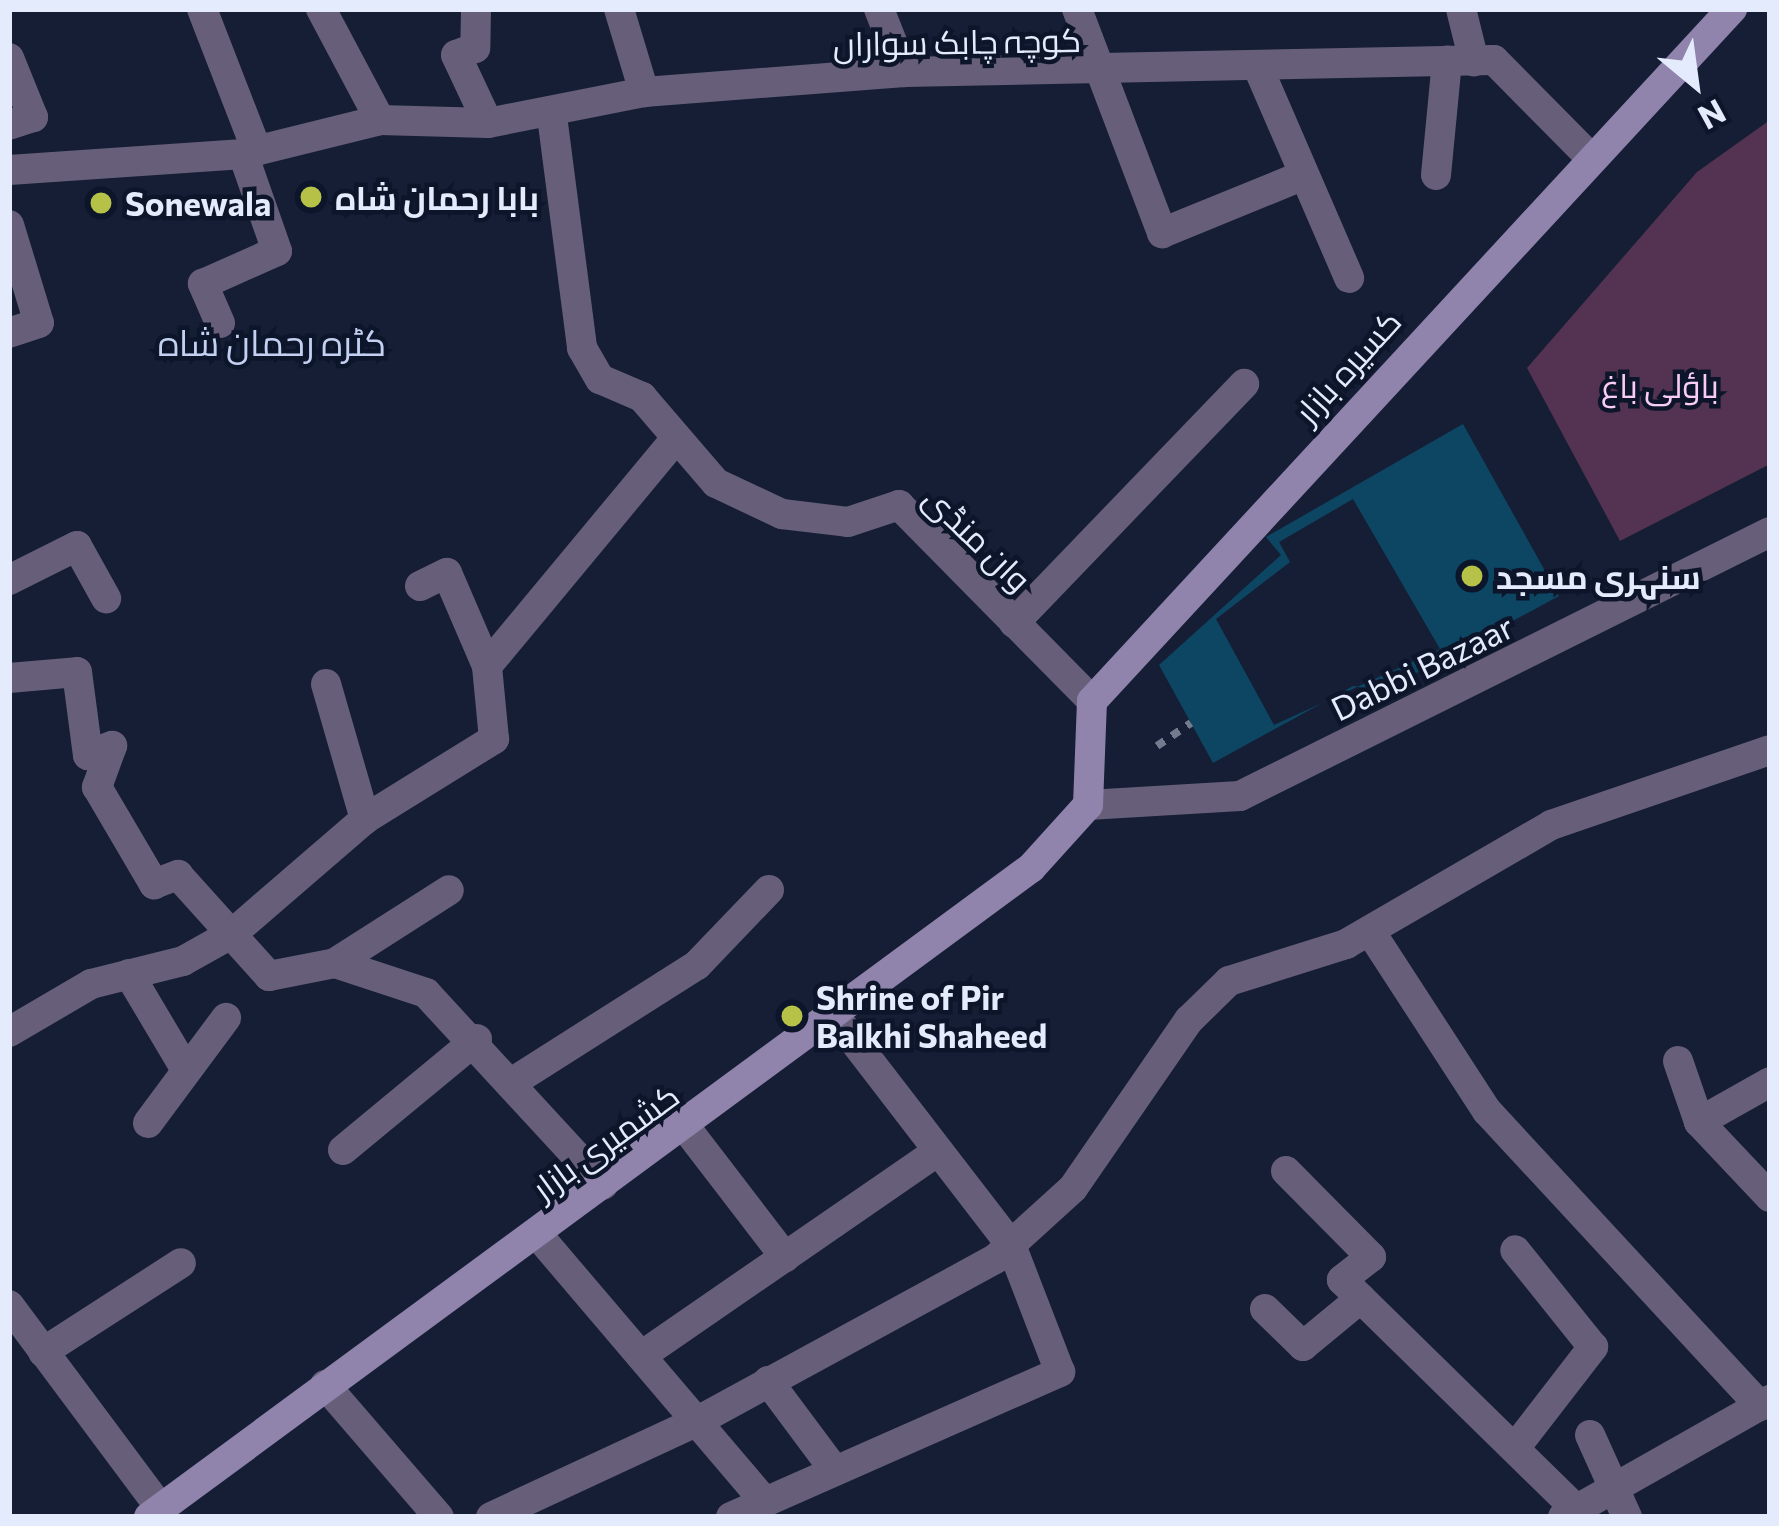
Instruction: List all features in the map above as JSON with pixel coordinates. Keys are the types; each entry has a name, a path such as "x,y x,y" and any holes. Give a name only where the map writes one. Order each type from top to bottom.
{"street":[{"path":"202,9 277,251 203,284 220,323"},
{"path":"321,9 380,120"},
{"path":"476,9 475,48 456,55 488,123"},
{"path":"619,9 644,92"},
{"path":"879,9 904,72"},
{"path":"1077,9 1095,76 1162,233 1304,176"},
{"path":"1436,175 1461,61 1461,9"},
{"name":"کسیرہ بازار","path":"1092,701 1588,155 1732,9"},
{"path":"9,58 33,117 9,125"},
{"path":"1461,61 1494,60 1588,155"},
{"name":"کوچہ چابک سواراں","path":"9,170 250,153 380,120 488,123 552,116 644,92 904,72 1095,76 1257,65 1461,61"},
{"path":"1257,65 1349,278"},
{"name":"وان منڈی","path":"552,116 582,348 599,380 642,397 716,483 782,514 848,522 899,505 1092,701"},
{"path":"9,225 39,323 9,332"},
{"path":"1014,623 1244,384"},
{"path":"487,666 676,438"},
{"name":"Dabbi Bazaar","path":"1088,806 1240,796 1770,532"},
{"path":"9,580 77,545 106,598"},
{"path":"9,1032 129,974 233,933 364,819 494,739 487,666 447,573 420,586"},
{"path":"9,678 77,672 88,755 112,746 97,787 154,884 178,875 269,976 335,963 449,890"},
{"path":"326,684 364,819"},
{"path":"1088,806 1092,701"},
{"path":"501,1515 696,1422 955,1287 1011,1245 1073,1188 1206,999 1247,971 1370,931 1551,825 1770,749"},
{"name":"کشمیری بازار","path":"153,1511 836,1019 1031,868 1088,806"},
{"path":"511,1083 697,964 769,890"},
{"path":"1286,1171 1371,1257 1342,1280 1515,1448 1569,1513 1765,1403 1487,1111 1370,931"},
{"path":"335,963 426,993 477,1039 603,1185"},
{"path":"129,974 183,1065"},
{"path":"148,1123 183,1065 226,1018"},
{"path":"730,1517 1060,1372 1011,1245 836,1019"},
{"path":"343,1150 477,1039"},
{"path":"1678,1061 1699,1122 1770,1197"},
{"path":"1699,1122 1770,1082"},
{"path":"686,1128 784,1257"},
{"path":"640,1356 938,1150"},
{"path":"537,1234 765,1502"},
{"path":"1515,1250 1593,1347 1515,1448"},
{"path":"43,1352 181,1263"},
{"path":"1265,1309 1304,1346 1360,1298"},
{"path":"9,1305 153,1511"},
{"path":"768,1381 835,1471"},
{"path":"326,1385 439,1517"},
{"path":"1590,1435 1628,1517"}],"green space":[{"name":"باؤلی باغ","path":"1770,120 1770,464 1620,541 1527,368 1697,172"}],"building":[{"name":"سنہری مسجد","path":"1463,424 1559,596 1383,691 1358,687 1440,649 1353,499 1279,542 1290,562 1216,619 1274,725 1322,703 1213,763 1159,665 1281,555 1266,537"}],"place":[{"name":"بابا رحمان شاہ","path":"311,197"},
{"name":"Sonewala","path":"101,203"},
{"name":"سنہری مسجد","path":"1472,576"},
{"name":"Shrine of Pir Balkhi Shaheed","path":"792,1016"}],"district":[{"name":"کٹرہ رحمان شاہ","path":"272,342"}]}
